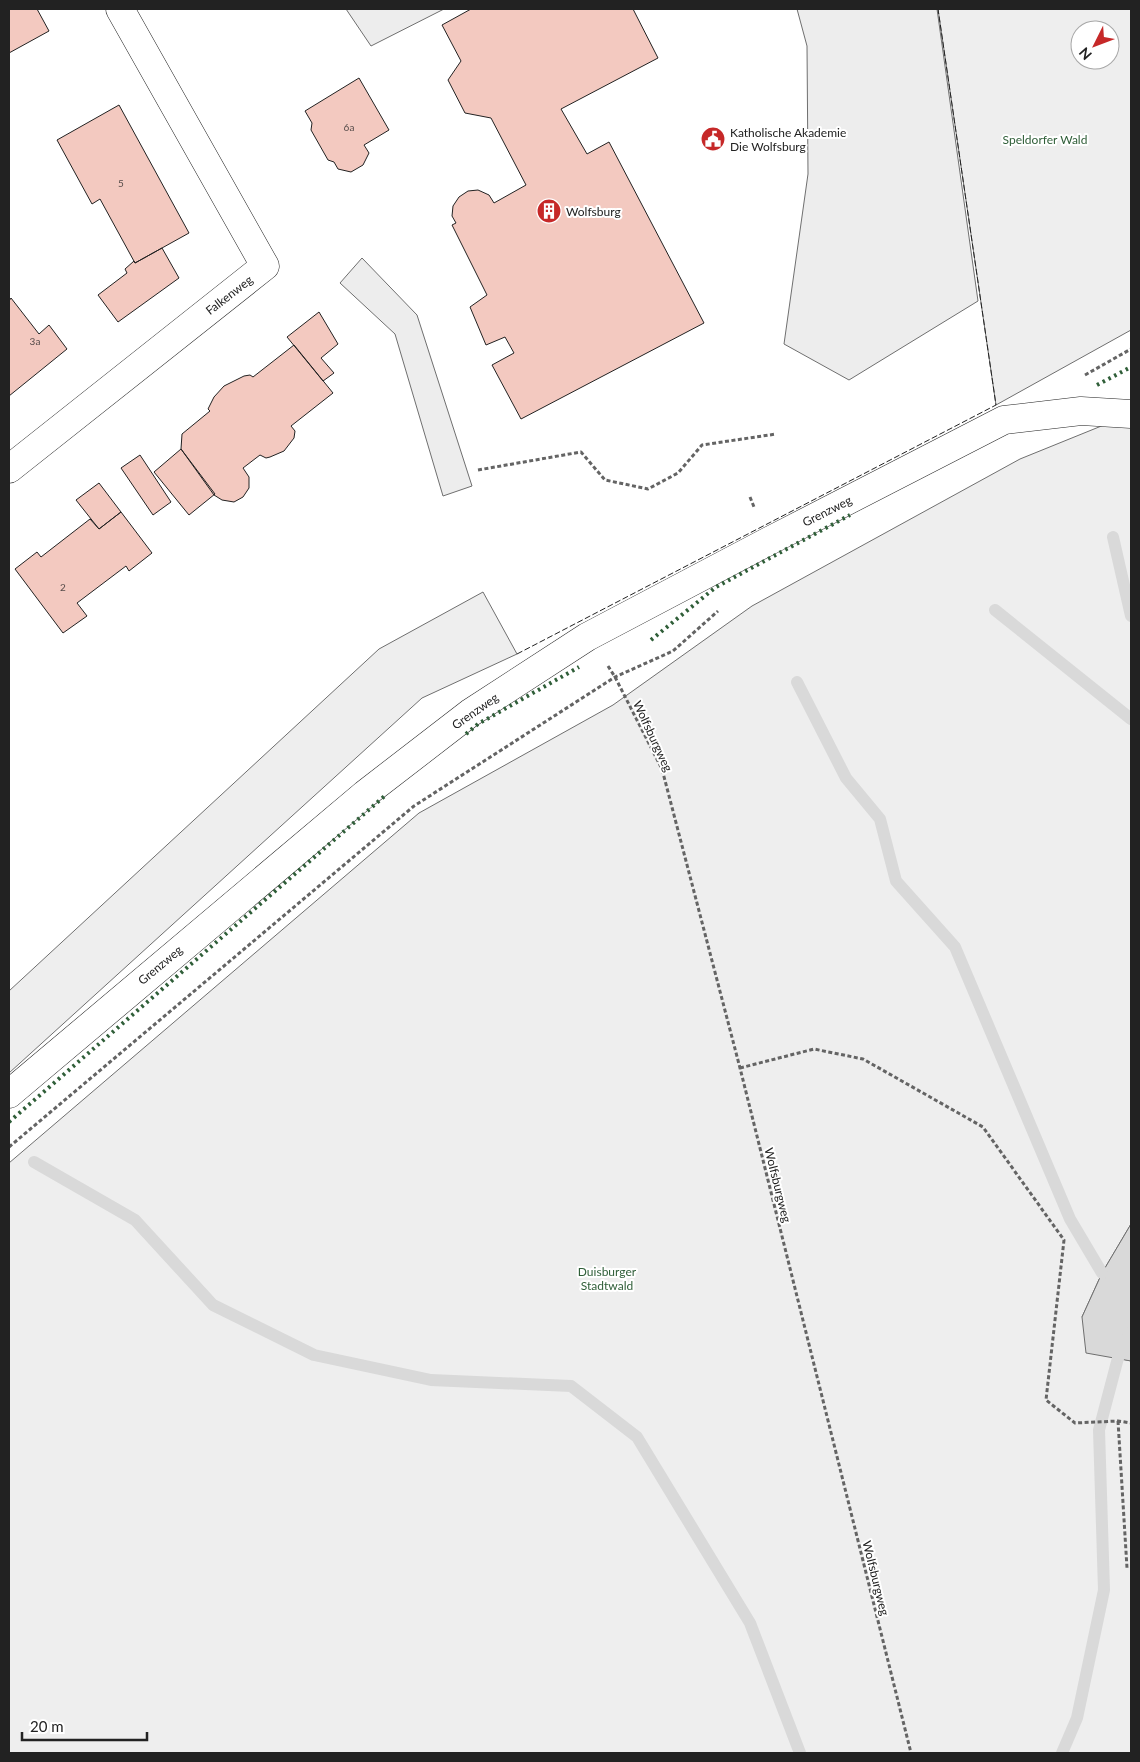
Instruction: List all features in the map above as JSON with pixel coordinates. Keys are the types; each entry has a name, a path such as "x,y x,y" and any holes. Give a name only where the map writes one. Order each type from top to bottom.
{"street":[{"name":"Falkenweg","path":"9,469 265,266 120,9"},
{"name":"Grenzweg","path":"9,1094 365,794 470,713 588,637 777,536 1004,420 1081,411 1131,414"}],"path":[{"path":"478,470 581,452 605,480 648,490 678,472 702,445 776,434"},
{"path":"9,1146 414,806 615,677 673,651 722,607"},
{"name":"Wolfsburgweg","path":"588,637 615,677 662,769 740,1068 910,1753"},
{"path":"740,1068 814,1048 863,1059 983,1127 1064,1240 1046,1400 1075,1422 1118,1421 1131,1424"},
{"path":"1118,1421 1127,1568"}],"green space":[{"name":"Speldorfer Wald","path":"938,9 1131,9 1131,330 996,405"},
{"name":"Duisburger Stadtwald","path":"1131,414 1131,1224 1102,1273 1082,1317 1118,1358 1131,1361 1131,1753 9,1753 9,1163 419,813 613,705 752,606 1020,459"},
{"path":"483,592 517,654 422,698 9,1073 9,991 379,649"}],"shaded area":[{"path":"346,9 444,9 371,46"},
{"path":"797,9 937,9 978,301 849,380 784,344 808,174 807,46"},
{"path":"362,258 417,315 472,486 443,496 395,334 340,283"},
{"path":"1131,1224 1131,1361 1086,1353 1082,1317 1102,1273"}],"building":[{"path":"9,9 37,9 49,31 9,53"},
{"name":"Wolfsburg","path":"471,9 633,9 658,58 561,109 587,154 609,142 704,323 521,419 492,365 514,353 505,337 486,345 470,307 487,295 452,225 456,223 452,216 453,206 459,197 468,191 478,190 489,195 494,203 526,185 491,118 465,113 448,80 461,61 442,25"},
{"path":"359,78 389,130 364,145 369,153 363,165 351,172 338,169 334,162 328,160 311,130 312,123 305,111"},
{"path":"119,105 189,233 135,263 100,199 92,204 57,140"},
{"path":"162,248 179,278 118,322 98,295 127,273 125,269 134,261 135,263"},
{"path":"11,298 39,334 49,325 67,349 9,396 9,301"},
{"path":"319,312 338,344 321,358 334,373 323,381 287,337"},
{"path":"294,345 333,393 291,426 295,431 294,438 284,451 266,458 260,455 243,468 249,477 249,488 243,497 234,502 222,500 214,495 181,449 182,434 210,411 208,409 214,397 224,386 244,376 250,375 253,377"},
{"path":"181,449 215,494 189,515 154,472"},
{"path":"140,455 171,502 153,515 121,468"},
{"path":"99,483 121,512 99,529 76,500"},
{"path":"121,512 152,553 129,571 126,566 77,603 87,616 63,633 15,569 37,552 41,557 90,519 99,529"}],"waterway":[{"path":"1113,537 1131,616"},
{"path":"995,610 1131,719"},
{"path":"797,682 846,778 880,819 896,881 955,947 1070,1219 1102,1273"},
{"path":"34,1162 135,1220 213,1305 314,1355 431,1380 571,1386 637,1437 750,1623 800,1753"},
{"path":"1062,1753 1077,1718 1104,1590 1099,1430 1118,1358 1131,1332"}],"hedge":[{"path":"1097,385 1131,367"},
{"path":"651,640 716,587 850,515"},
{"path":"466,734 478,724 579,667"},
{"path":"9,1122 387,794"}],"fence":[{"path":"517,654 996,405 938,9"}],"place":[{"name":"Katholische Akademie Die Wolfsburg","path":"713,139"},
{"name":"Wolfsburg","path":"549,211"}]}
